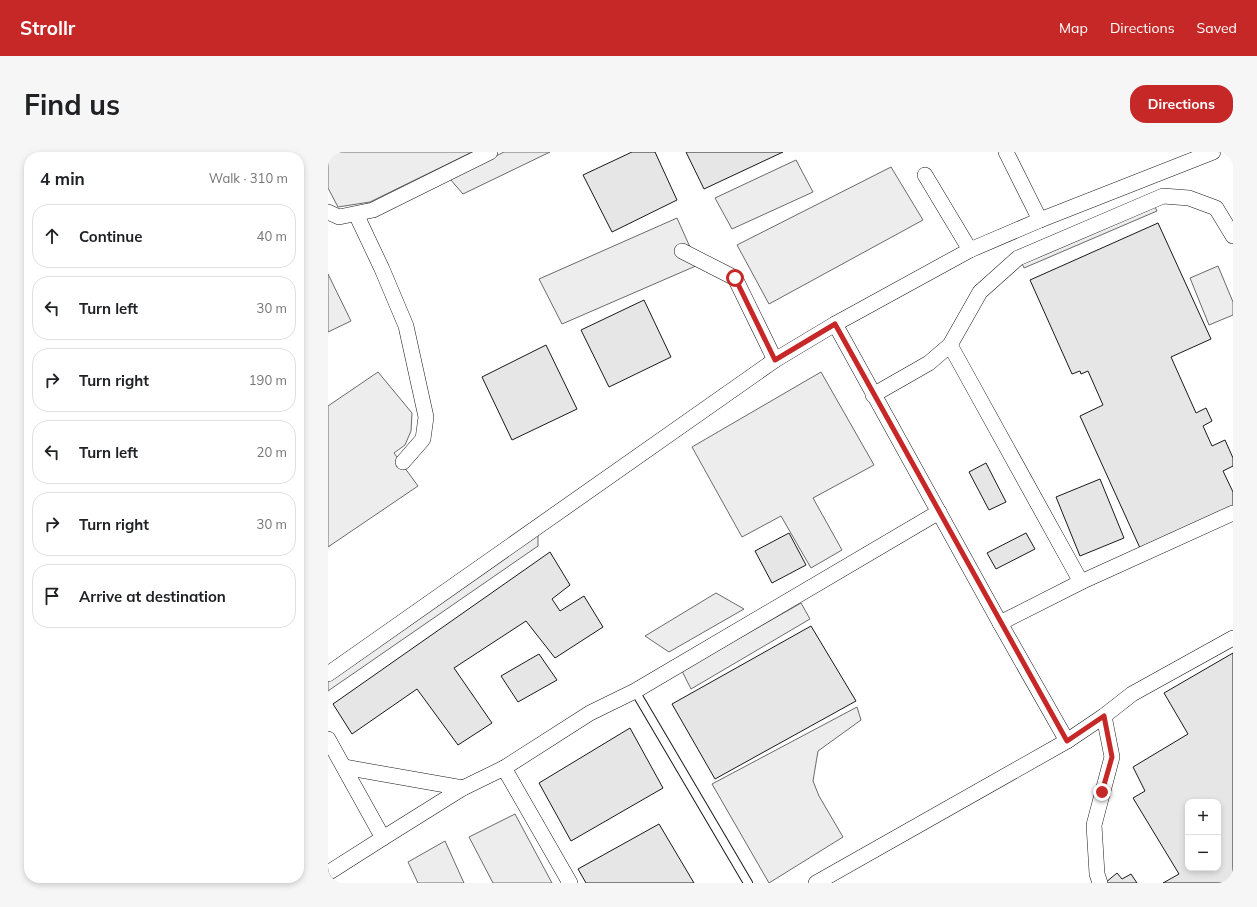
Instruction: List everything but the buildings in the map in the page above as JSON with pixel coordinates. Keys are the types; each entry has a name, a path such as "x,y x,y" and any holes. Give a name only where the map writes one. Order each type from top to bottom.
{"street":[{"path":"328,212 339,217 373,210 490,152"},
{"path":"1006,152 1040,220"},
{"path":"328,674 775,360 835,324 970,250 1040,220 1213,152"},
{"path":"925,174 970,250"},
{"path":"873,395 929,363 950,345 980,292 1018,258 1163,196 1190,198 1216,208 1233,236"},
{"path":"356,214 382,269 406,326 426,417 423,439 403,462"},
{"path":"682,251 735,278 775,360"},
{"path":"835,324 873,395 1067,741"},
{"path":"950,345 1081,582"},
{"path":"328,873 463,788 504,768 590,713 635,691 939,512"},
{"path":"1000,623 1081,582 1233,513"},
{"path":"816,883 1067,741 1104,716 1132,694 1233,638"},
{"path":"1100,883 1097,874 1094,825 1112,757 1104,716"},
{"path":"328,739 383,838"},
{"path":"344,767 463,788"},
{"path":"504,768 570,883"}],"lane":[{"path":"635,691 748,883"}],"shaded area":[{"path":"328,152 472,152 370,202 338,207 328,188"},
{"path":"504,152 550,152 463,194 450,179"},
{"path":"796,160 813,192 732,229 715,198"},
{"path":"891,167 923,220 769,304 737,245"},
{"path":"1153,203 1157,211 1024,268 1020,259"},
{"path":"677,218 698,265 562,324 539,279"},
{"path":"1218,266 1233,302 1233,315 1209,325 1190,278"},
{"path":"328,274 351,321 328,332"},
{"path":"378,372 412,413 411,431 405,445 394,453 418,486 328,547 328,406"},
{"path":"821,372 874,465 813,498 842,550 811,568 781,516 742,537 692,447"},
{"path":"538,535 538,546 328,691 328,682"},
{"path":"716,593 744,609 669,652 645,636"},
{"path":"801,603 810,619 691,689 682,671"},
{"path":"857,707 861,720 818,751 813,781 819,796 843,837 769,883 712,784"},
{"path":"515,814 552,883 493,883 469,837"},
{"path":"445,841 464,883 418,883 408,862"}],"route":[{"path":"735,278 775,360 835,324 873,395 1067,741 1104,716 1112,757 1102,792"}]}
